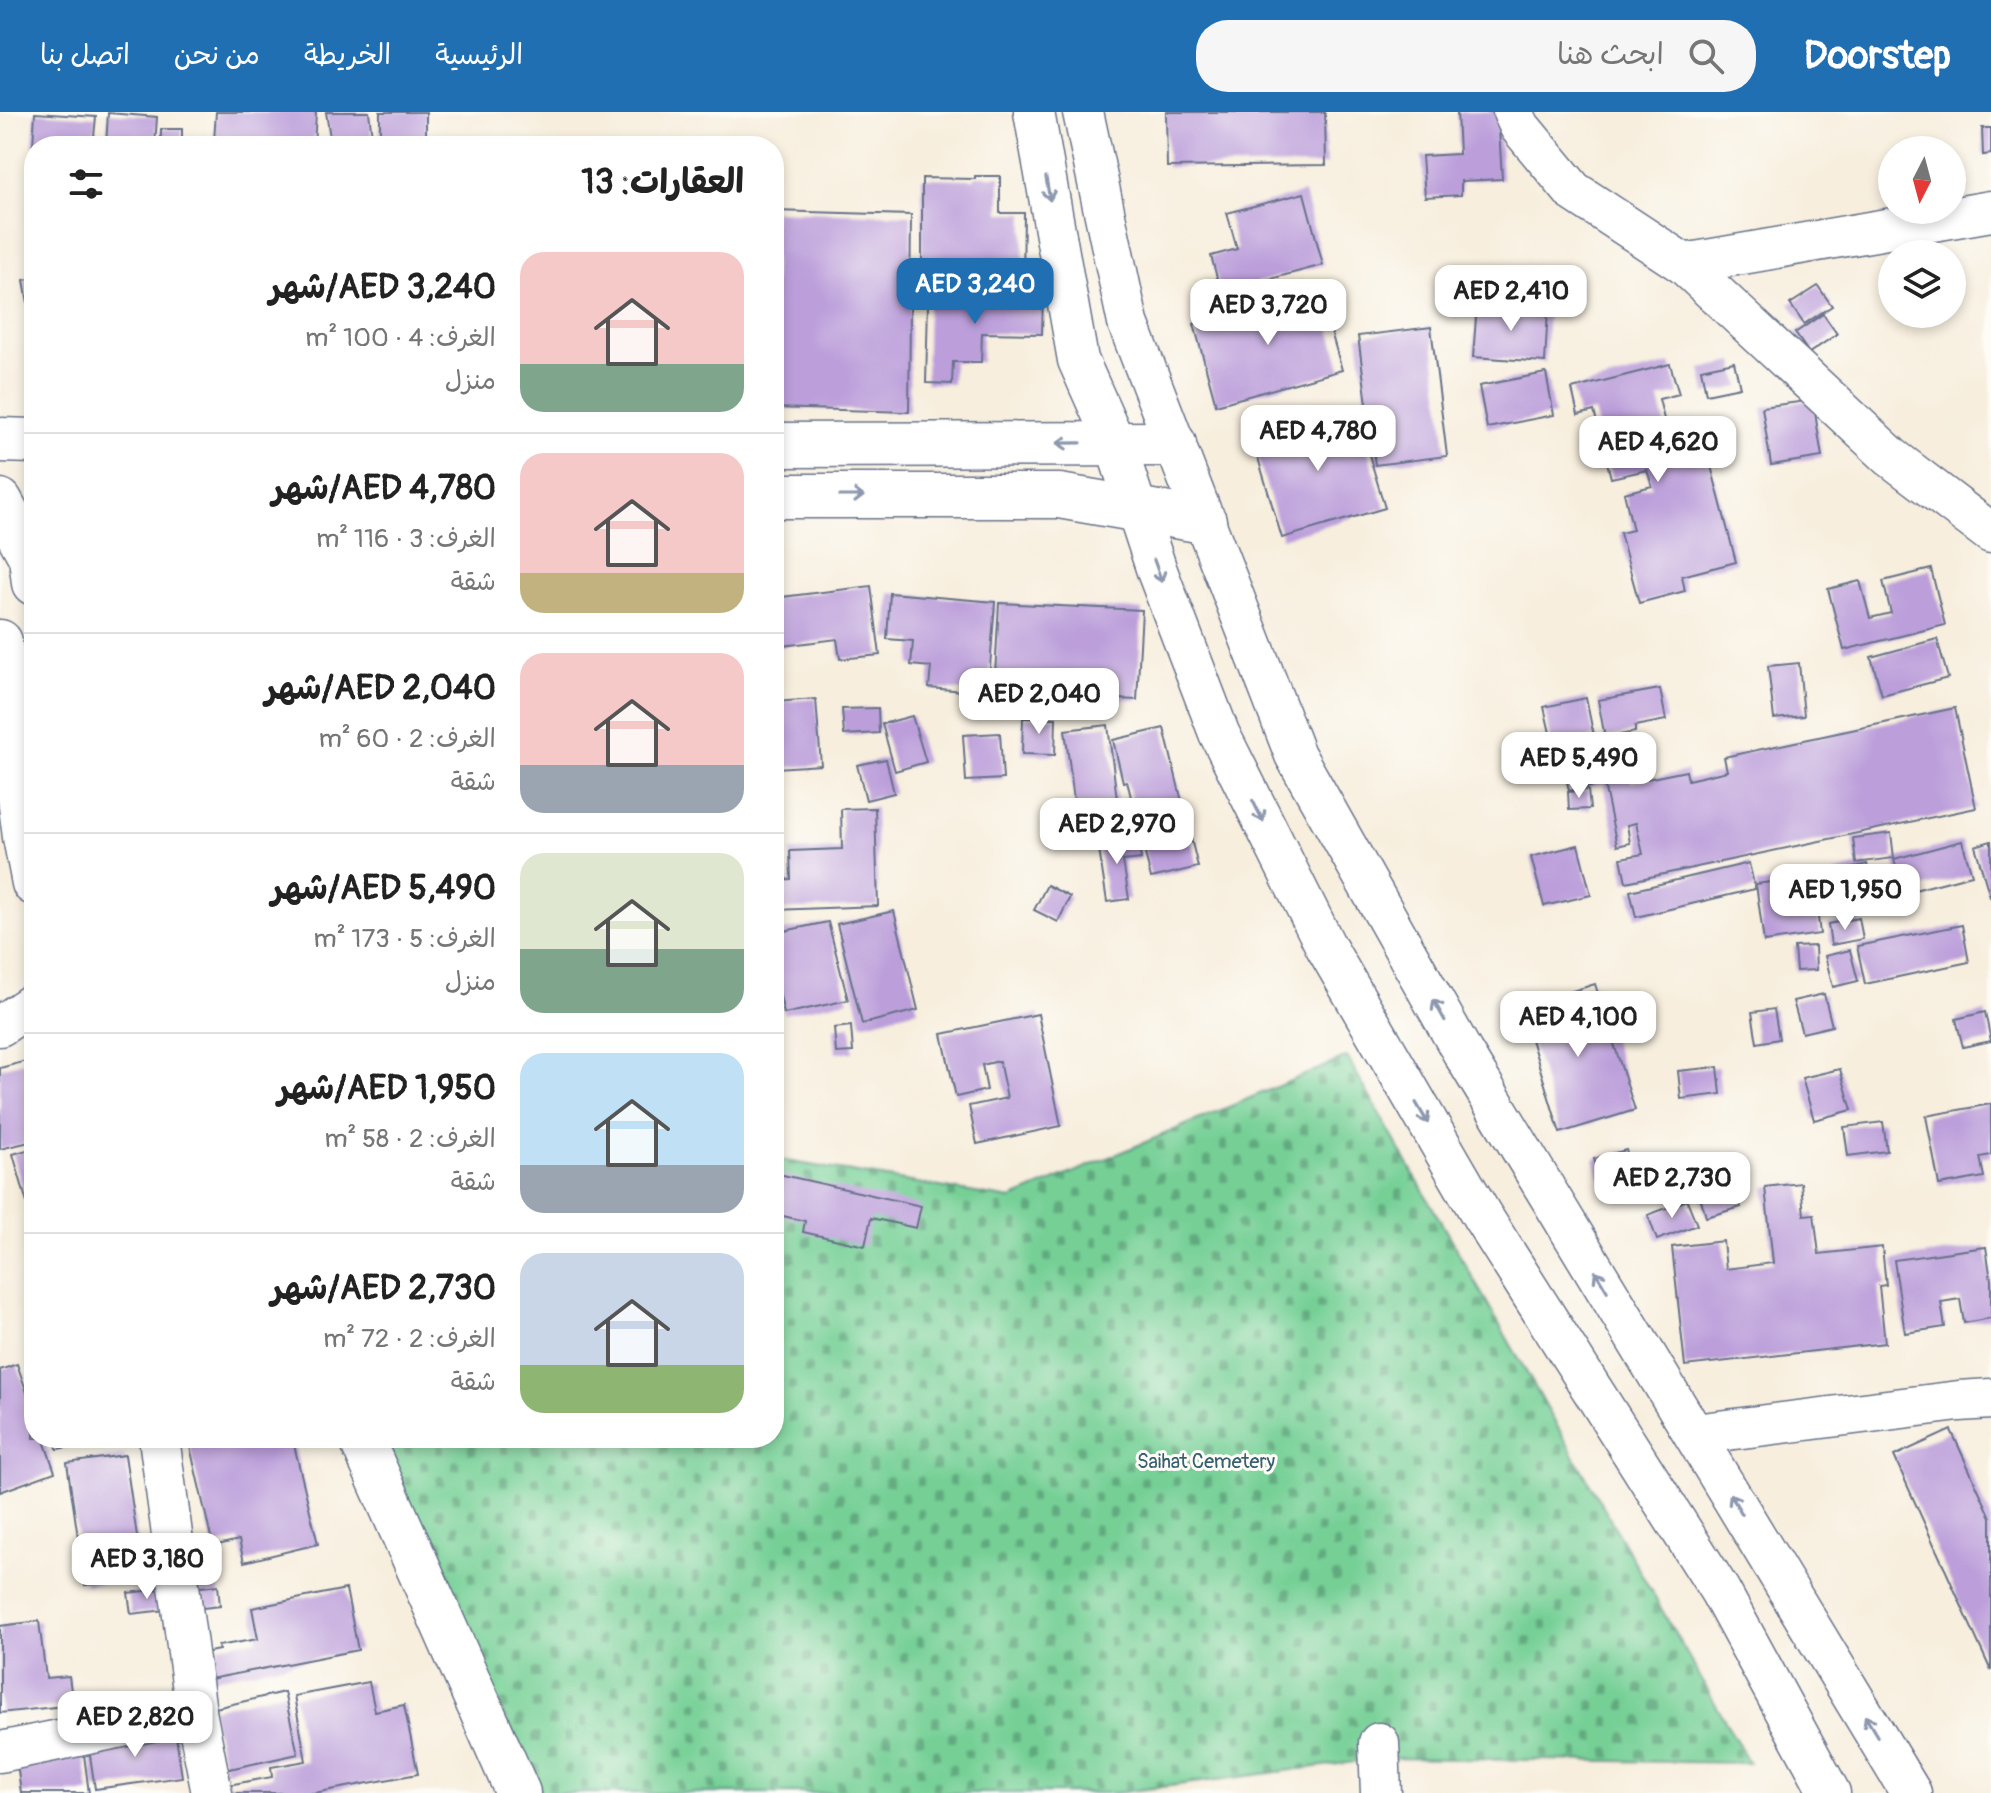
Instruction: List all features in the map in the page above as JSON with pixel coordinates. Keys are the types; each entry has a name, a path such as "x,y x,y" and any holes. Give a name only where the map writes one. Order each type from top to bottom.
{"main road":[{"path":"0,440 24,441"},
{"path":"784,445 1174,444"},
{"path":"784,496 1059,496 1204,521"},
{"path":"24,498 0,499 24,544"},
{"path":"0,642 24,829"},
{"path":"0,878 24,897"},
{"path":"365,1448 518,1793"}],"street":[{"path":"1034,112 1078,360 1115,443 1157,571 1219,733 1326,947 1482,1216 1720,1591 1830,1793"},
{"path":"1083,112 1128,323 1295,755 1463,1053 1911,1793"},
{"path":"1513,112 1520,127 1573,191 1684,264 1891,457 1991,533"},
{"path":"1684,264 1991,211"},
{"path":"0,1026 24,1010"},
{"path":"1694,1434 1991,1399"},
{"path":"160,1448 196,1712 212,1793"},
{"path":"0,1752 196,1712"},
{"path":"1379,1743 1381,1793"}],"green space":[{"name":"Saihat Cemetery","path":"1347,1057 1749,1763 1386,1758 1115,1793 541,1793 375,1448 784,1448 784,1161 1011,1199"}],"building":[{"path":"216,112 316,112 315,136 214,136"},
{"path":"326,112 369,112 372,136 330,136"},
{"path":"380,112 426,112 426,136 380,136"},
{"path":"1166,112 1325,112 1326,165 1167,167"},
{"path":"1457,112 1498,112 1502,179 1461,181 1461,195 1425,197 1422,156 1459,154"},
{"path":"35,113 96,117 94,136 34,136"},
{"path":"108,113 157,117 156,136 107,136"},
{"path":"1982,128 1991,128 1991,154 1983,155"},
{"path":"161,129 182,129 182,136 161,136"},
{"path":"975,176 1000,176 1000,213 1024,213 1023,283 922,282 922,178 975,179"},
{"path":"1304,193 1323,265 1221,292 1211,256 1237,249 1227,213"},
{"path":"784,211 911,215 909,412 784,408"},
{"path":"1479,275 1508,275 1509,292 1479,292"},
{"path":"1818,286 1832,306 1804,324 1790,304"},
{"path":"947,290 1043,293 1042,334 982,333 981,362 953,362 952,384 926,383 928,304 947,304"},
{"path":"1319,290 1342,370 1216,405 1194,324"},
{"path":"1477,304 1548,309 1545,362 1473,357"},
{"path":"1823,314 1837,334 1809,353 1795,333"},
{"path":"1431,327 1447,456 1375,465 1358,336"},
{"path":"1734,362 1740,387 1706,394 1701,369"},
{"path":"1670,364 1679,394 1659,399 1672,452 1705,443 1736,562 1682,576 1685,591 1639,603 1620,533 1633,530 1624,493 1652,486 1647,470 1611,478 1594,411 1578,415 1572,389"},
{"path":"1546,373 1554,415 1487,428 1479,386"},
{"path":"1813,400 1822,457 1771,465 1762,407"},
{"path":"1355,408 1385,508 1282,538 1252,438"},
{"path":"1931,569 1945,625 1844,650 1828,589 1860,581 1870,618 1891,613 1883,581"},
{"path":"871,586 880,655 840,659 837,639 784,646 784,597"},
{"path":"890,593 995,602 988,693 929,688 931,667 911,665 913,641 887,639"},
{"path":"999,603 1142,610 1137,700 994,693"},
{"path":"1937,639 1948,678 1882,695 1871,657"},
{"path":"1799,663 1804,716 1774,719 1768,666"},
{"path":"1660,689 1666,720 1635,726 1635,732 1605,738 1598,700"},
{"path":"1586,698 1594,737 1553,746 1544,707"},
{"path":"816,699 821,765 784,767 784,701"},
{"path":"878,708 879,733 844,735 842,709"},
{"path":"1955,708 1976,808 1626,882 1621,858 1643,854 1636,823 1627,825 1630,843 1617,846 1604,784 1569,791 1564,767 1626,754 1632,782 1686,771 1688,780 1727,771 1724,757"},
{"path":"912,716 926,762 895,771 882,724"},
{"path":"1023,718 1056,718 1055,755 1022,754"},
{"path":"1108,725 1120,825 1078,831 1065,730"},
{"path":"1164,728 1198,867 1151,878 1127,781 1123,782 1113,740"},
{"path":"1000,733 1003,779 966,781 963,735"},
{"path":"886,759 894,793 866,800 857,765"},
{"path":"1588,790 1590,809 1569,810 1568,792"},
{"path":"875,808 878,906 784,910 784,879 791,879 790,851 842,849 841,809"},
{"path":"1891,833 1894,858 1856,863 1853,838"},
{"path":"1138,837 1141,859 1123,861 1129,899 1107,902 1098,843"},
{"path":"1962,841 1972,875 1903,893 1894,859"},
{"path":"1991,841 1991,897 1990,897 1975,846"},
{"path":"1578,845 1591,895 1544,906 1531,857"},
{"path":"1749,863 1755,889 1636,917 1630,891"},
{"path":"1867,864 1874,891 1840,900 1833,873"},
{"path":"1813,876 1820,934 1764,942 1756,884"},
{"path":"1047,885 1070,897 1058,922 1034,910"},
{"path":"894,911 918,1010 862,1024 837,924"},
{"path":"1859,918 1863,939 1831,945 1828,924"},
{"path":"828,922 848,1000 784,1014 784,931"},
{"path":"1962,925 1969,962 1865,984 1857,946"},
{"path":"1815,946 1816,970 1796,971 1794,947"},
{"path":"1850,950 1858,981 1833,987 1825,956"},
{"path":"1595,984 1635,1110 1560,1133 1521,1007"},
{"path":"1824,994 1832,1026 1802,1033 1793,1001"},
{"path":"1774,1009 1779,1039 1757,1043 1752,1012"},
{"path":"1985,1012 1991,1041 1963,1047 1956,1019"},
{"path":"1038,1014 1061,1126 977,1144 969,1106 1007,1098 999,1061 982,1065 987,1090 956,1097 942,1034"},
{"path":"851,1026 853,1052 836,1053 834,1028"},
{"path":"24,1062 24,1143 0,1149 0,1068"},
{"path":"1718,1067 1721,1094 1681,1099 1678,1071"},
{"path":"1840,1069 1852,1110 1814,1120 1802,1078"},
{"path":"1991,1104 1991,1155 1980,1157 1984,1177 1939,1185 1926,1116"},
{"path":"1883,1122 1887,1151 1848,1156 1844,1127"},
{"path":"1626,1150 1632,1168 1600,1178 1594,1159"},
{"path":"24,1151 24,1192 13,1154"},
{"path":"1731,1172 1741,1207 1706,1217 1696,1182"},
{"path":"784,1175 921,1206 916,1228 871,1218 865,1246 803,1232 805,1221 784,1216"},
{"path":"1801,1183 1804,1215 1814,1214 1819,1254 1882,1247 1886,1285 1879,1286 1885,1343 1685,1366 1672,1247 1723,1241 1726,1269 1773,1263 1765,1187"},
{"path":"1687,1200 1697,1225 1657,1240 1648,1215"},
{"path":"1986,1247 1991,1280 1991,1318 1964,1323 1960,1299 1941,1302 1945,1327 1905,1333 1894,1260"},
{"path":"17,1364 24,1384 24,1448 47,1448 55,1472 0,1492 0,1370"},
{"path":"1951,1430 1991,1517 1991,1671 1894,1456"},
{"path":"190,1448 295,1448 318,1544 244,1562 239,1540 213,1546"},
{"path":"125,1455 143,1577 85,1585 67,1463"},
{"path":"218,1585 220,1606 185,1610 183,1589"},
{"path":"163,1589 165,1610 131,1614 128,1593"},
{"path":"346,1589 358,1650 200,1681 194,1655 219,1650 218,1646 258,1639 252,1608"},
{"path":"39,1621 46,1678 69,1676 73,1705 0,1713 0,1626"},
{"path":"369,1682 375,1711 404,1705 418,1774 314,1793 229,1793 228,1785 272,1777 271,1767 306,1761 294,1696"},
{"path":"284,1692 298,1754 225,1770 211,1709"},
{"path":"175,1729 182,1777 95,1789 88,1742"},
{"path":"83,1747 89,1793 21,1793 16,1755"}]}
